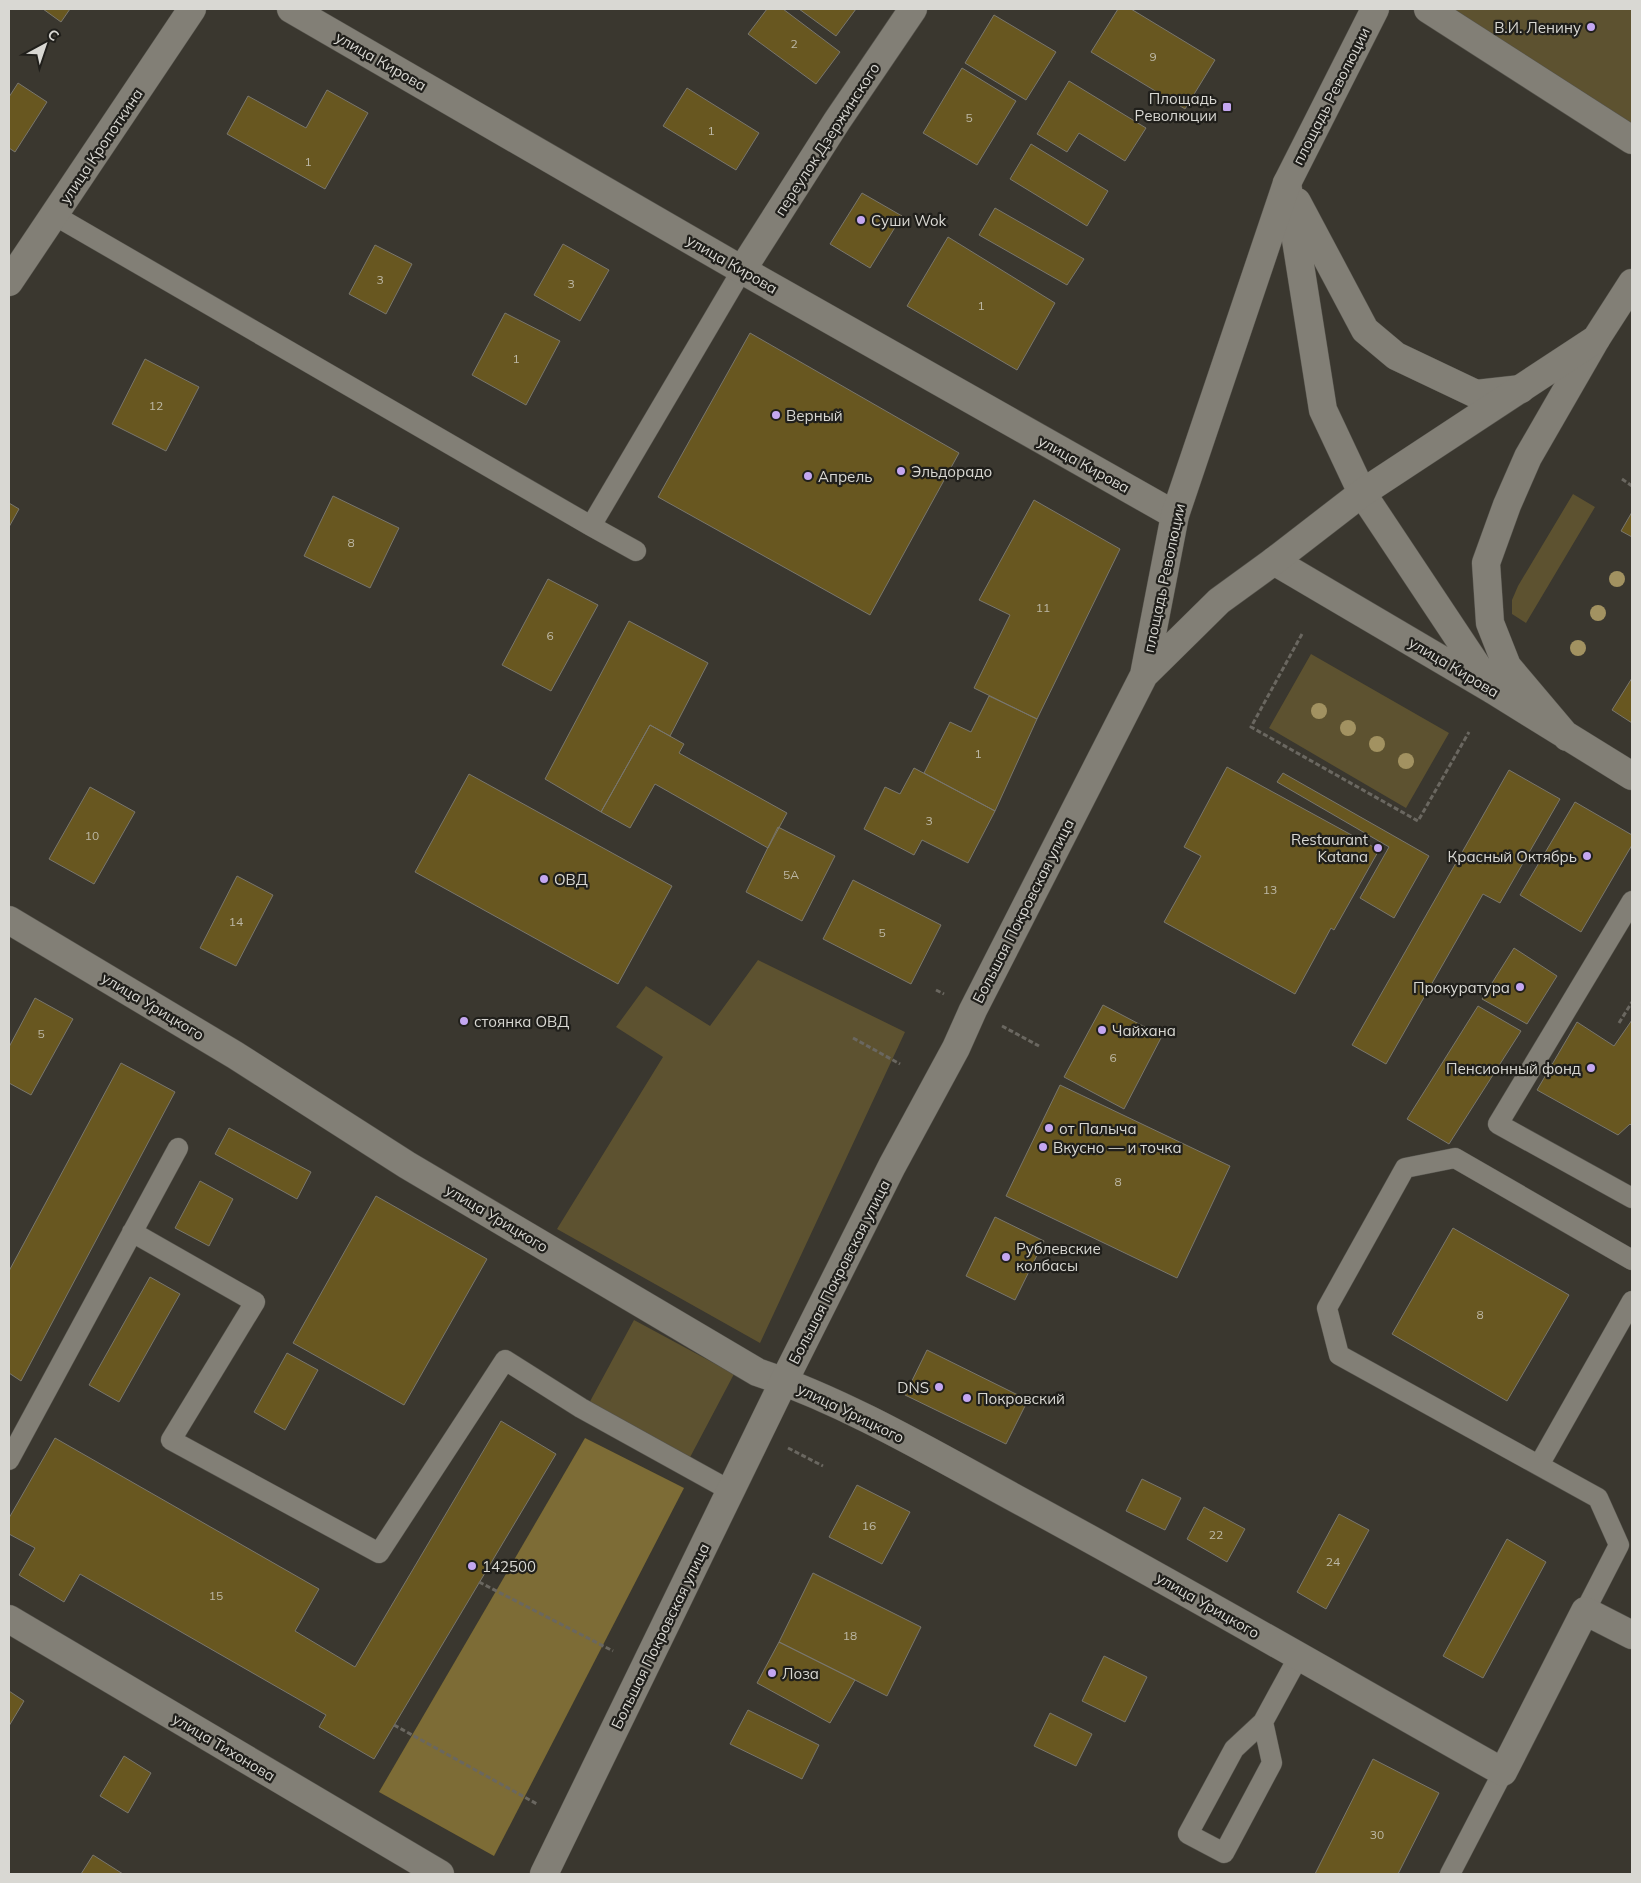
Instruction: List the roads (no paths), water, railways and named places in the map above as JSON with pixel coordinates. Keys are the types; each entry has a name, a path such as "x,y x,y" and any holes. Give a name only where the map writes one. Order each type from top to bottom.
{"street":[{"name":"улица Кропоткина","path":"9,282 192,9"},
{"name":"улица Кирова","path":"290,9 742,270 1175,515"},
{"name":"переулок Дзержинского","path":"742,270 837,121 913,9"},
{"name":"площадь Революции","path":"1144,675 1175,515 1286,183 1375,9"},
{"path":"1428,9 1632,140"},
{"name":"площадь Революции","path":"1286,183 1365,330 1396,356 1476,394 1521,389"},
{"name":"площадь Революции","path":"1286,183 1323,410 1362,492 1493,690"},
{"name":"площадь Революции","path":"1567,737 1507,666 1490,623 1486,564 1507,505 1528,457 1596,340 1632,283"},
{"name":"площадь Революции","path":"1144,675 1219,601 1274,561 1362,492 1596,340"},
{"name":"улица Кирова","path":"1274,561 1493,690 1632,776"},
{"name":"Большая Покровская улица","path":"544,1874 784,1381 892,1166 956,1048 973,1010 1144,675"},
{"name":"улица Урицкого","path":"9,920 235,1055 416,1170 757,1372 784,1381 851,1410 1115,1552 1503,1772"},
{"path":"1503,1772 1585,1611 1632,1635"},
{"name":"улица Тихонова","path":"9,1619 440,1874"}],"lane":[{"path":"54,216 636,551"},
{"path":"591,526 742,270"},
{"path":"1632,901 1498,1124 1632,1198"},
{"path":"9,1460 178,1148"},
{"path":"1585,1611 1619,1545 1598,1498 1339,1355 1326,1308 1405,1168 1455,1158 1632,1260"},
{"path":"132,1232 255,1302 171,1440 379,1553 505,1360 581,1408 731,1491"},
{"path":"1539,1465 1632,1301"},
{"path":"1263,1722 1272,1763 1224,1853 1188,1834 1234,1749 1263,1722 1299,1656"},
{"path":"1450,1874 1503,1772"}],"place":[{"name":"В.И. Ленину","path":"1591,27"},
{"name":"Площадь Революции","path":"1227,107"},
{"name":"Суши Wok","path":"861,220"},
{"name":"Верный","path":"776,415"},
{"name":"Эльдорадо","path":"901,471"},
{"name":"Апрель","path":"808,476"},
{"name":"Restaurant Katana","path":"1378,848"},
{"name":"Красный Октябрь","path":"1587,856"},
{"name":"ОВД","path":"544,879"},
{"name":"Прокуратура","path":"1520,987"},
{"name":"стоянка ОВД","path":"464,1021"},
{"name":"Чайхана","path":"1102,1030"},
{"name":"Пенсионный фонд","path":"1591,1068"},
{"name":"от Палыча","path":"1049,1128"},
{"name":"Вкусно — и точка","path":"1043,1147"},
{"name":"Рублевские колбасы","path":"1006,1257"},
{"name":"DNS","path":"939,1387"},
{"name":"Покровский","path":"967,1398"},
{"name":"142500","path":"472,1566"},
{"name":"Лоза","path":"772,1673"}]}
